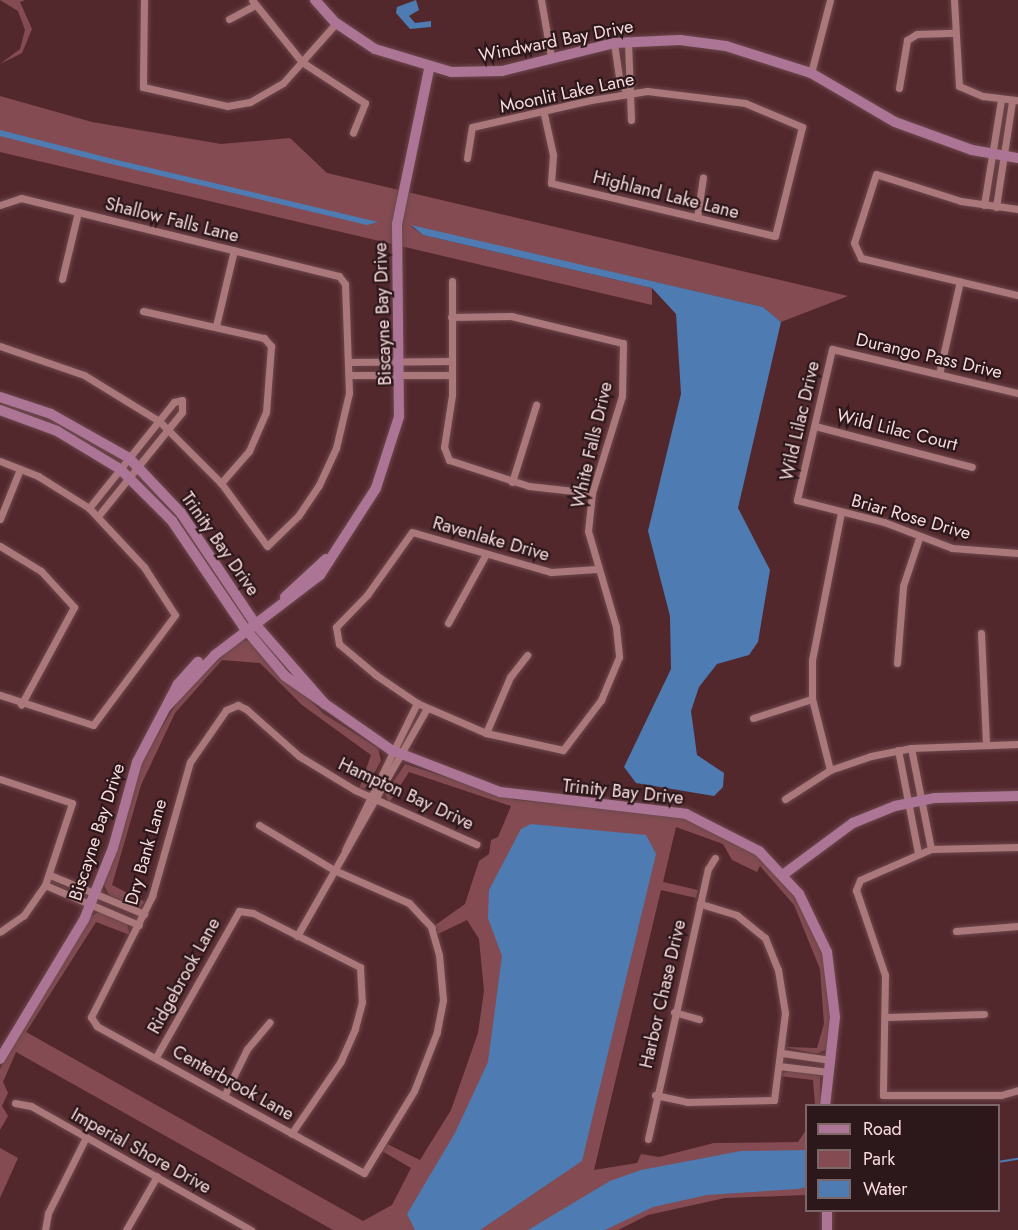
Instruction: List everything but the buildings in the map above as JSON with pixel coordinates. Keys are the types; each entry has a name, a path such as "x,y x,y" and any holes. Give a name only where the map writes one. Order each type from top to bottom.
{"street":[{"path":"144,0 143,87 227,106 270,92 302,62 336,23"},
{"name":"Windward Bay Drive","path":"315,0 336,23 375,49 429,69 491,72 614,43 680,40 726,46 811,73 895,122 992,153 1018,158"},
{"path":"541,0 551,57"},
{"path":"811,73 830,0"},
{"path":"954,0 959,86 1000,100 1015,100 996,207"},
{"path":"229,19 253,2 302,62 365,103 353,133"},
{"path":"899,88 911,36 955,33"},
{"path":"628,42 631,120"},
{"path":"614,43 620,84 629,93"},
{"name":"Biscayne Bay Drive","path":"0,1059 92,905 137,762 167,706 250,625 306,588 341,547 385,466 399,417 402,375 397,224 429,69"},
{"name":"Moonlit Lake Lane","path":"467,158 472,127 544,114 629,93 694,93 746,103 802,127 775,236"},
{"path":"984,205 1000,100"},
{"name":"Highland Lake Lane","path":"544,114 553,155 551,183 775,236"},
{"path":"1018,209 984,205 876,174 855,253 1018,295"},
{"path":"697,218 703,177"},
{"name":"Shallow Falls Lane","path":"0,205 21,198 339,276 345,284 350,362"},
{"path":"62,279 78,212"},
{"path":"216,326 234,250"},
{"path":"452,281 452,375 446,455 512,482 592,494"},
{"path":"939,374 960,281"},
{"path":"143,311 264,338 272,356 266,412 249,451 221,483"},
{"name":"White Falls Drive","path":"451,317 511,316 623,343 622,396 592,494 588,531 597,569 616,627 619,657 601,700 563,750 486,733"},
{"path":"0,346 84,375 159,421 221,483 267,546 298,516 328,468 346,412 350,362 452,362"},
{"name":"Durango Pass Drive","path":"832,349 1018,393"},
{"name":"Wild Lilac Drive","path":"797,500 832,349"},
{"path":"350,375 452,375"},
{"name":"Trinity Bay Drive","path":"0,397 51,414 129,458 181,513 250,625"},
{"path":"89,508 159,421 183,400 185,408 98,516"},
{"path":"512,482 536,405"},
{"name":"Trinity Bay Drive","path":"0,410 57,431 120,469 172,522 250,625 285,676 401,756 500,792 686,814 739,837 784,874 808,908 827,952 835,999 825,1104"},
{"name":"Wild Lilac Court","path":"814,426 972,467"},
{"path":"0,461 20,469 89,508 144,567 175,615 93,725 21,705 0,695"},
{"path":"0,519 20,469"},
{"name":"Briar Rose Drive","path":"797,500 952,548 1018,553"},
{"path":"830,770 812,699 817,613 841,512"},
{"name":"Ravenlake Drive","path":"417,703 351,654 334,634 412,532 551,572 597,569"},
{"path":"897,663 903,586 920,537"},
{"path":"0,546 41,570 70,598 74,614 21,705"},
{"path":"448,623 486,554"},
{"path":"981,633 986,745"},
{"path":"344,852 367,795 417,703 486,733 510,677 527,655"},
{"path":"753,718 812,699"},
{"name":"Hampton Bay Drive","path":"238,705 299,756 378,801 476,844"},
{"name":"Dry Bank Lane","path":"91,1017 144,914 190,762 226,710 238,705"},
{"path":"291,1134 350,1040 362,1002 360,967 297,936 344,852 378,801 427,708"},
{"path":"785,799 830,770 897,750 1018,744"},
{"path":"911,748 931,849"},
{"path":"897,750 918,853"},
{"path":"0,779 72,803 45,885 24,915 0,932"},
{"path":"784,874 853,823 908,803 1018,796"},
{"path":"259,825 334,870"},
{"path":"1018,847 931,849 918,853 857,885 885,975 888,1017 879,1086 883,1095 1001,1095 1018,1090"},
{"name":"Harbor Chase Drive","path":"648,1139 655,1095 674,1012 700,904 715,858"},
{"name":"Centerbrook Lane","path":"91,1017 97,1026 364,1173 414,1091 436,1032 444,972 431,927 409,903 334,870"},
{"path":"50,874 144,914"},
{"path":"45,885 139,925"},
{"path":"655,1095 687,1102 774,1100 786,1013 778,970 765,939 737,915 700,904"},
{"name":"Ridgebrook Lane","path":"156,1057 239,911 297,936"},
{"path":"956,932 1018,926"},
{"path":"674,1012 699,1019"},
{"path":"888,1017 984,1014"},
{"path":"224,1096 247,1049 270,1022"},
{"path":"782,1053 830,1060"},
{"path":"779,1066 829,1072"},
{"name":"Imperial Shore Drive","path":"15,1103 86,1137 248,1229"},
{"path":"45,1230 48,1213 86,1137"},
{"path":"126,1230 157,1176"},
{"path":"826,1230 827,1212"}],"green space":[{"path":"0,0 25,0 20,2 32,29 22,53 0,64 20,49 25,30 18,11"},
{"path":"0,96 92,122 221,144 290,138 327,173 848,296 781,322 763,307 411,226 423,235 652,288 652,305 0,152"},
{"path":"240,640 249,641 324,714 378,748 381,761 366,788 359,789 371,755 302,705 260,663 222,660 175,713 141,785 112,885 145,902 139,908 109,895 104,885 142,760 183,693"},
{"path":"405,764 516,800 675,815 747,848 772,867 805,910 825,958 832,1008 827,1049 817,1054 785,1047 817,1048 824,1024 820,969 794,905 760,866 757,872 732,860 723,844 676,827 663,882 698,890 696,898 661,890 594,1170 637,1163 641,1154 659,1157 714,1143 798,1142 805,1132 805,1195 725,1198 648,1215 618,1230 333,1230 16,1052 3,1082 8,1093 2,1106 8,1116 0,1130 0,1069 9,1049 91,916 99,912 127,924 130,935 96,922 26,1032 363,1221 392,1205 411,1168 382,1151 387,1144 420,1160 451,1110 478,1033 484,991 479,939 467,920 438,934 434,926 465,904 479,861 489,854 491,840 498,837 511,806 409,772 389,803 385,794"},
{"path":"788,1070 820,1076 821,1104 815,1104 813,1080 780,1076"},
{"path":"0,1148 18,1158 0,1198"}],"water":[{"path":"416,0 419,10 409,16 415,23 431,21 431,27 410,29 396,13 397,7"},
{"path":"0,130 378,222 367,225 107,163 0,136"},
{"path":"411,225 763,307 781,322 738,508 770,570 758,642 749,655 717,664 699,687 691,711 697,755 724,773 723,787 714,796 636,783 624,767 671,669 670,616 648,531 681,394 676,314 652,288 423,235"},
{"path":"531,824 646,835 656,854 582,1161 480,1230 415,1230 407,1214 455,1133 488,1062 502,956 488,918 489,890 521,829"},
{"path":"805,1150 805,1187 707,1195 653,1207 605,1230 528,1230 610,1181 641,1170 741,1151"}],"waterway":[{"path":"1000,1162 1018,1159"}]}
